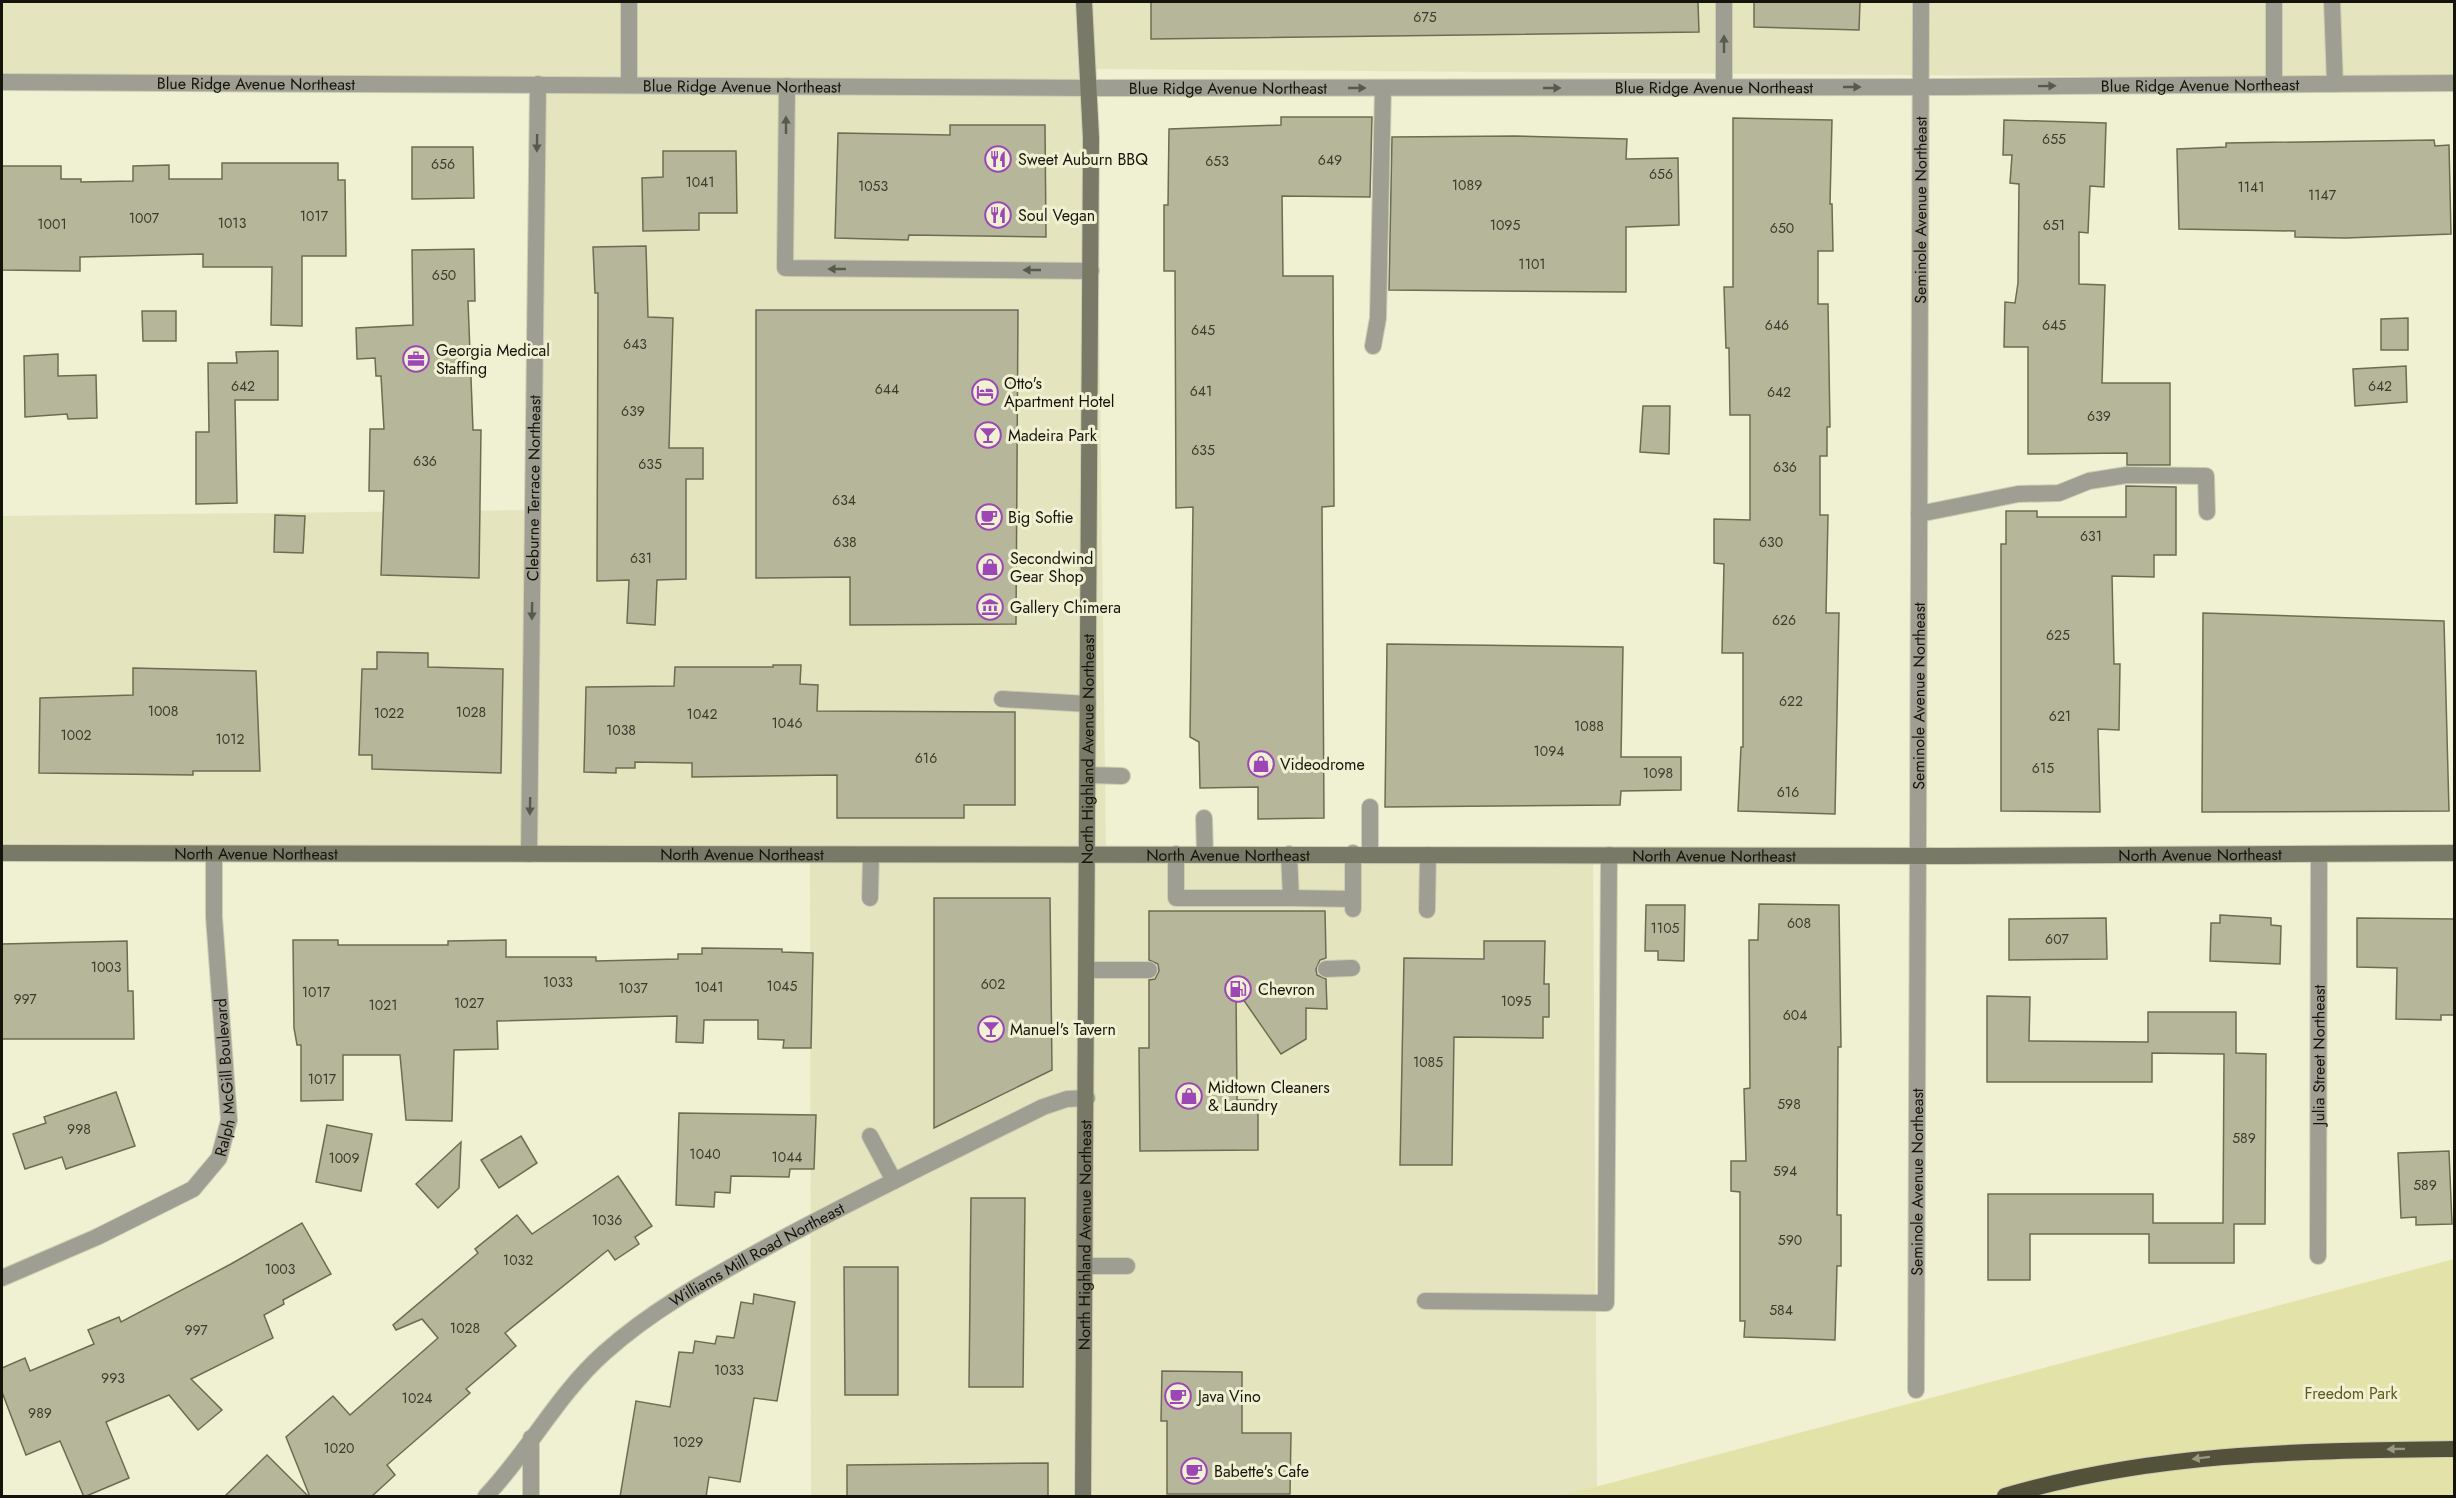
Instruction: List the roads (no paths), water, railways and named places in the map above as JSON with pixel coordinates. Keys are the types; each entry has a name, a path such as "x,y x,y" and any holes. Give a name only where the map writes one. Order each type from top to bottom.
{"highway":[{"path":"2005,1497 2139,1467 2233,1454 2454,1449"}],"main road":[{"name":"North Highland Avenue Northeast","path":"1083,1497 1091,271 1091,138 1084,2"},
{"name":"North Avenue Northeast","path":"2,853 1088,855 1361,853 1918,856 2454,853"}],"street":[{"path":"629,2 629,85"},
{"path":"1724,2 1724,87"},
{"name":"Seminole Avenue Northeast","path":"1916,1390 1921,2"},
{"path":"2274,2 2274,84"},
{"path":"2332,2 2335,84"},
{"name":"Blue Ridge Avenue Northeast","path":"2,82 1088,88 1921,87 2454,83"},
{"name":"Cleburne Terrace Northeast","path":"529,854 538,84"},
{"path":"787,86 785,268 1091,271"},
{"path":"1373,346 1378,318 1383,88"},
{"path":"1919,514 2018,494 2059,493 2090,481 2127,475 2206,476 2207,512"},
{"path":"1002,699 1088,704"},
{"path":"1088,775 1122,776"},
{"path":"1176,854 1177,905 1291,898 1353,905 1370,807"},
{"path":"1204,818 1205,854"},
{"name":"Ralph McGill Boulevard","path":"2,1278 97,1237 193,1189 219,1158 229,1120 214,916 214,854"},
{"path":"1289,854 1291,898"},
{"name":"Julia Street Northeast","path":"2318,1256 2319,854"},
{"path":"870,898 871,855"},
{"path":"1427,910 1428,855"},
{"path":"1425,1301 1606,1304 1609,855"},
{"path":"1326,969 1352,968"},
{"path":"1088,970 1149,970"},
{"name":"Williams Mill Road Northeast","path":"486,1497 559,1399 601,1355 635,1326 678,1296 894,1181 1043,1107 1067,1099 1087,1098"},
{"path":"870,1136 894,1181"},
{"path":"1085,1266 1127,1266"},
{"path":"531,1438 531,1497"}],"place":[{"name":"Sweet Auburn BBQ","path":"998,159"},
{"name":"Soul Vegan","path":"998,215"},
{"name":"Georgia Medical Staffing","path":"416,359"},
{"name":"Otto's Apartment Hotel","path":"985,392"},
{"name":"Madeira Park","path":"988,435"},
{"name":"Big Softie","path":"989,517"},
{"name":"Secondwind Gear Shop","path":"990,567"},
{"name":"Gallery Chimera","path":"990,607"},
{"name":"Videodrome","path":"1261,764"},
{"name":"Chevron","path":"1238,989"},
{"name":"Manuel's Tavern","path":"991,1029"},
{"name":"Midtown Cleaners & Laundry","path":"1189,1096"},
{"name":"Java Vino","path":"1178,1396"},
{"name":"Babette's Cafe","path":"1194,1471"}],"park label":[{"name":"Freedom Park","path":"2351,1393"}]}
